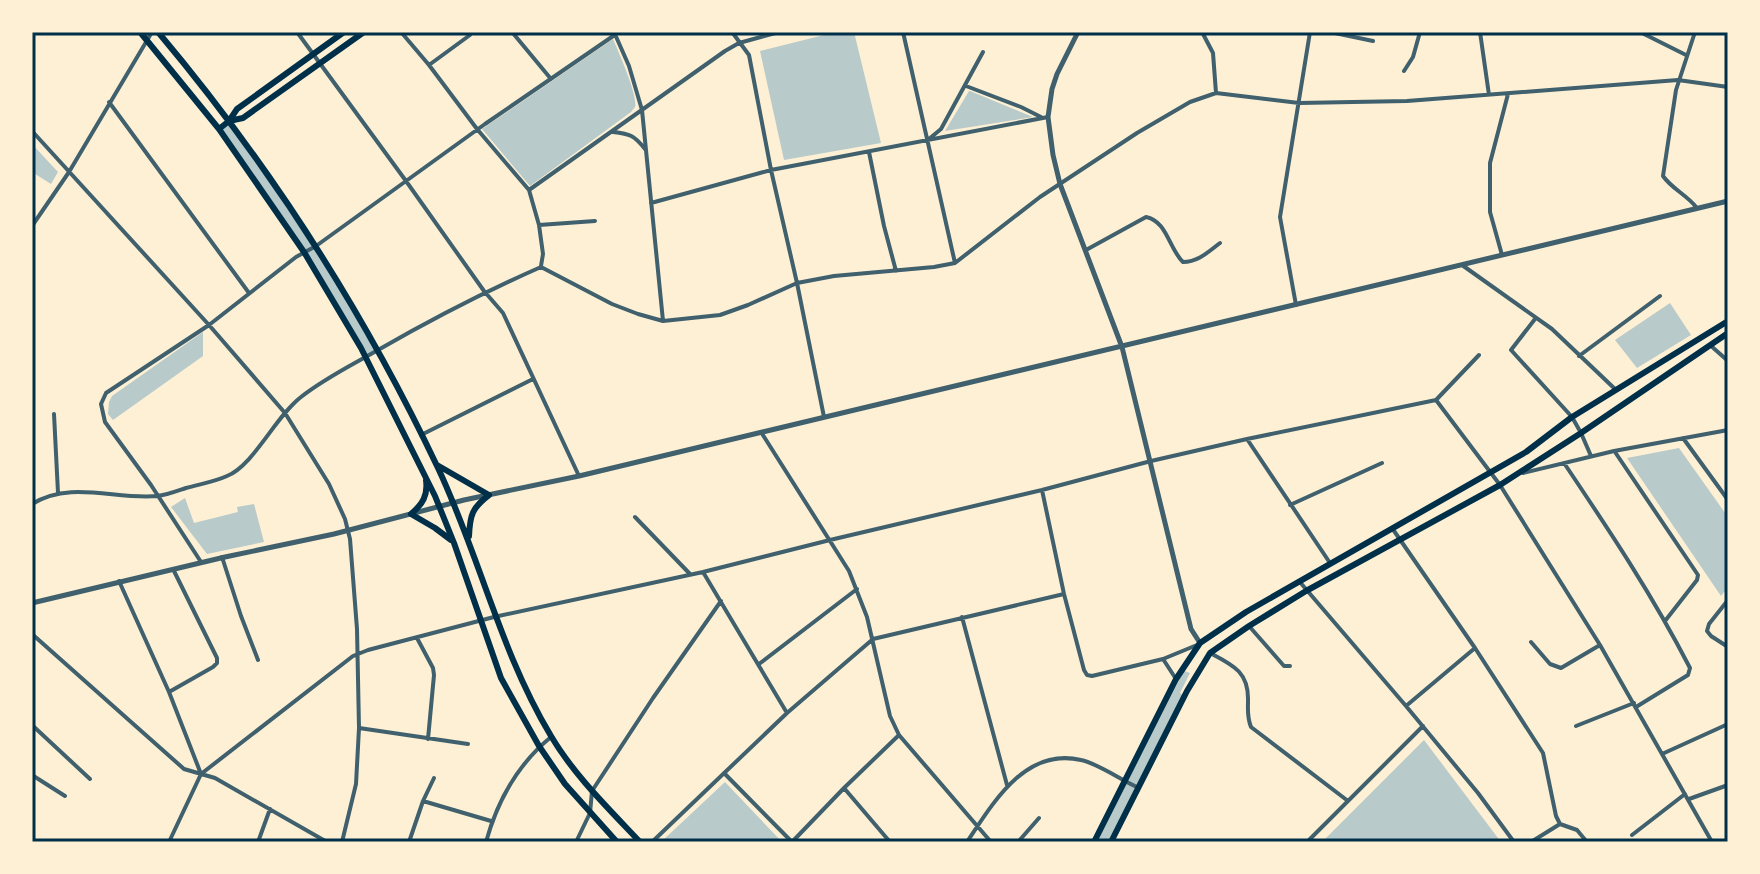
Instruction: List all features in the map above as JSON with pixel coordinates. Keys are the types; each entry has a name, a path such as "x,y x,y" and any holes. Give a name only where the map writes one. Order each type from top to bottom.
{"main road":[{"path":"140,32 219,129 304,252 366,356 440,506 501,678 539,746 565,784 617,842"},
{"path":"155,32 229,121 316,246 377,350 437,465 454,502 518,675 551,737 592,791 640,842"},
{"path":"219,129 237,109 344,32"},
{"path":"229,121 243,118 364,32"},
{"path":"1094,842 1176,679 1200,643 1246,612 1526,452 1615,389 1728,321"},
{"path":"1111,842 1210,653 1306,591 1500,485 1728,333"},
{"path":"437,465 489,495 479,502 471,514 469,542"},
{"path":"425,472 425,498 411,514 454,543"},
{"path":"1200,643 1210,653"}],"street":[{"path":"32,226 69,172 146,40 155,32"},
{"path":"297,32 503,313 579,476"},
{"path":"401,32 529,190 539,225 543,254 541,267"},
{"path":"512,32 551,79"},
{"path":"732,32 749,55 824,417"},
{"path":"529,190 739,43 779,32"},
{"path":"903,32 955,263"},
{"path":"1042,490 1064,594 1087,675 1163,659 1200,643 1191,629 1122,347 1060,184 1051,146 1046,117 1052,89 1078,32"},
{"path":"1202,32 1213,53 1216,93"},
{"path":"1296,305 1280,217 1310,32"},
{"path":"1330,32 1373,41"},
{"path":"1404,71 1413,57 1420,32"},
{"path":"1480,32 1489,95"},
{"path":"1640,32 1686,55"},
{"path":"1695,32 1678,80 1663,176 1696,207"},
{"path":"201,562 159,496 105,422 101,404 106,393 209,325 304,252 616,33 642,110 663,321"},
{"path":"429,65 470,35"},
{"path":"927,141 941,129 983,52"},
{"path":"541,267 612,304 663,321 720,315 797,283 955,263 1040,197 1137,133 1190,102 1216,93 1299,103 1407,101 1678,80 1728,87"},
{"path":"966,86 1046,117"},
{"path":"1502,255 1490,212 1490,163 1508,94"},
{"path":"109,102 249,293"},
{"path":"651,203 771,170 1046,117"},
{"path":"32,131 285,413 329,484 348,531 358,655 356,784 342,842"},
{"path":"610,132 629,134 638,139 647,152"},
{"path":"869,152 896,271"},
{"path":"32,603 222,557 348,531 454,502 579,476 1728,201"},
{"path":"1086,250 1146,217 1154,219 1161,226 1183,262 1202,257 1220,243"},
{"path":"539,225 595,221"},
{"path":"1462,265 1552,329 1615,389"},
{"path":"32,504 58,493 108,492 159,496 225,478 237,471 296,400 312,388 484,291 541,267"},
{"path":"1579,356 1660,296"},
{"path":"1536,318 1511,350 1572,417 1591,456"},
{"path":"1710,345 1728,361"},
{"path":"169,842 201,774 353,656 368,650 494,617 703,572 1151,461 1436,400 1479,355"},
{"path":"421,435 533,379"},
{"path":"1436,400 1492,472 1600,645 1712,842"},
{"path":"54,414 58,493"},
{"path":"1517,474 1614,451 1728,430"},
{"path":"761,432 849,571 873,639 890,716 899,735 991,842"},
{"path":"1683,438 1728,500"},
{"path":"1247,439 1330,563"},
{"path":"1614,451 1698,575 1665,621"},
{"path":"1290,505 1382,463"},
{"path":"1564,463 1640,578 1690,672 1635,705 1576,726"},
{"path":"635,517 690,574"},
{"path":"1392,528 1543,753 1560,824 1577,830 1587,842"},
{"path":"222,557 258,660"},
{"path":"169,692 217,663 173,569"},
{"path":"703,572 787,713"},
{"path":"119,581 169,692 201,774"},
{"path":"1299,581 1423,726 1514,842"},
{"path":"759,664 857,589"},
{"path":"652,842 787,713 873,639 1064,594"},
{"path":"1728,600 1707,629 1711,636 1728,647"},
{"path":"576,842 590,813 592,791 721,601"},
{"path":"962,617 1007,786"},
{"path":"1249,626 1284,666 1290,666"},
{"path":"32,634 184,769 215,778 327,842"},
{"path":"417,638 434,675 428,739"},
{"path":"1531,642 1550,664 1561,668 1600,645"},
{"path":"1406,706 1475,648"},
{"path":"1210,653 1234,666 1244,678 1248,688 1247,717 1251,727 1348,801"},
{"path":"1163,659 1176,679"},
{"path":"1662,754 1728,724"},
{"path":"32,725 90,779"},
{"path":"1307,842 1423,726"},
{"path":"359,728 468,744"},
{"path":"724,773 792,842 899,735"},
{"path":"486,842 491,821 515,774 551,737"},
{"path":"967,842 1007,786 1036,764 1065,758 1083,760 1138,788"},
{"path":"32,775 65,796"},
{"path":"409,842 434,778"},
{"path":"1632,835 1687,797 1728,785"},
{"path":"844,788 890,842"},
{"path":"423,801 491,821"},
{"path":"258,842 270,809"},
{"path":"1018,842 1039,818"},
{"path":"1531,842 1560,824"}],"shaded area":[{"path":"836,32 854,32 881,143 784,160 760,51"},
{"path":"613,39 631,83 635,107 530,186 482,129"},
{"path":"970,91 1033,117 945,131"},
{"path":"229,122 313,246 306,250 219,128"},
{"path":"32,144 58,172 51,184 32,172"},
{"path":"316,247 377,350 366,356 305,253"},
{"path":"1670,303 1691,335 1637,368 1615,340"},
{"path":"203,332 203,356 113,420 108,414 112,396"},
{"path":"1679,448 1728,517 1728,587 1721,596 1627,458"},
{"path":"185,498 194,523 238,512 237,507 254,504 264,542 207,554 171,507"},
{"path":"1182,670 1190,673 1180,693 1185,696 1110,842 1095,842"},
{"path":"1424,740 1501,842 1322,842"},
{"path":"725,782 782,842 661,842"}]}
